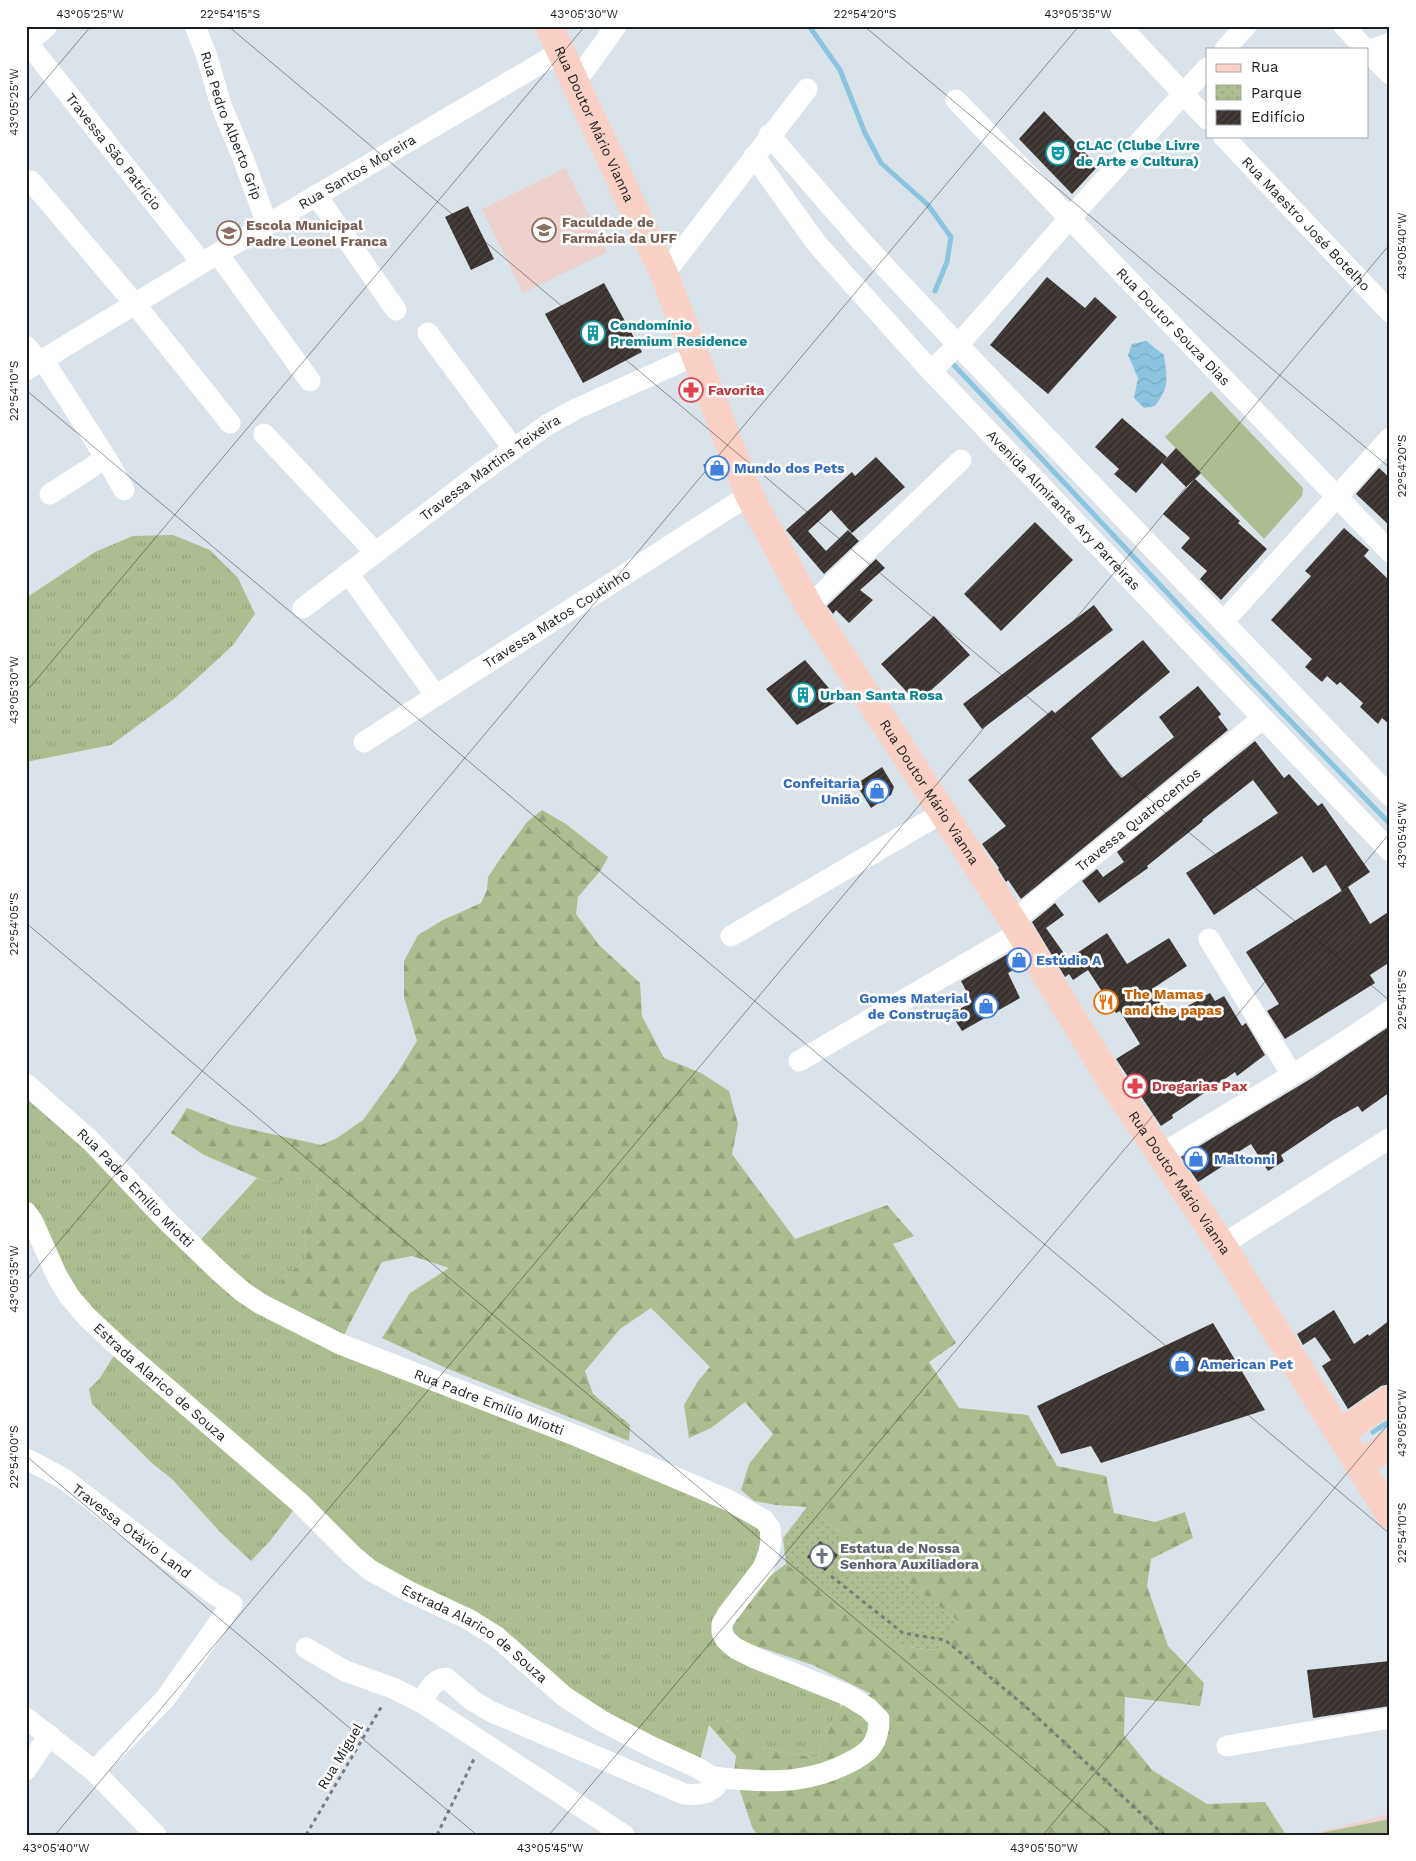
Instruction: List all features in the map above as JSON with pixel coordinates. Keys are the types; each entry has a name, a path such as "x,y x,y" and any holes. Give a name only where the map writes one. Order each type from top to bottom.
{"main road":[{"name":"Rua Doutor Mário Vianna","path":"549,26 664,274 749,495 809,606 1016,926 1113,1084 1222,1245 1390,1516"},
{"path":"1339,1434 1390,1399"},
{"path":"1359,1466 1390,1444"}],"street":[{"path":"27,42 47,26"},
{"name":"Rua Pedro Alberto Grip","path":"195,26 206,54 221,105 267,224"},
{"path":"575,83 616,26"},
{"path":"1120,26 1206,118"},
{"path":"1226,48 1246,26"},
{"path":"1344,26 1365,48"},
{"name":"Travessa São Patrício","path":"27,42 210,258 310,381"},
{"path":"1368,50 1390,42"},
{"path":"1368,51 1390,74"},
{"name":"Rua Santos Moreira","path":"36,364 267,224 560,52"},
{"path":"931,371 958,346 1070,218 1206,69"},
{"path":"664,274 806,88"},
{"name":"Rua Doutor Souza Dias","path":"956,100 1390,552"},
{"path":"769,135 862,242 958,346 1390,796"},
{"name":"Rua Maestro José Botelho","path":"1225,138 1390,312"},
{"name":"Avenida Almirante Ary Parreiras","path":"754,156 817,244 931,371 1390,851"},
{"path":"31,181 135,304 230,423"},
{"path":"316,195 396,310"},
{"path":"428,333 513,448"},
{"path":"26,346 36,364 106,458 124,490"},
{"name":"Travessa Martins Teixeira","path":"303,608 513,448 547,426 576,409 694,356"},
{"path":"264,434 375,552"},
{"path":"1223,622 1390,438"},
{"path":"50,494 106,458"},
{"path":"809,606 961,460"},
{"name":"Travessa Matos Coutinho","path":"364,742 749,495"},
{"path":"348,573 436,696"},
{"name":"Travessa Quatrocentos","path":"799,1061 1016,926 1263,718"},
{"path":"731,936 942,813"},
{"path":"1209,939 1292,1075"},
{"path":"1160,1155 1292,1075 1390,1011"},
{"name":"Rua Padre Emílio Miotti","path":"26,1084 91,1141 169,1223 221,1273 243,1292 261,1304 340,1344 577,1436 728,1500 764,1520 770,1528 771,1541 769,1552 763,1568 722,1624 722,1632 726,1640 736,1648 755,1658 847,1695 868,1708 879,1719 879,1732 874,1743 863,1756 831,1772 792,1781 754,1781 712,1777"},
{"path":"1222,1245 1390,1138"},
{"name":"Estrada Alarico de Souza","path":"26,1212 33,1222 57,1276 69,1296 87,1316 126,1353 299,1502 352,1555 370,1570 410,1592 468,1619 497,1637 565,1697 652,1748 698,1768 712,1777"},
{"name":"Travessa Otávio Land","path":"29,1460 64,1479 208,1590 232,1604 165,1699 94,1771"},
{"path":"306,1648 344,1671 393,1688 421,1702 624,1835"},
{"path":"421,1702 438,1678 446,1678 473,1701 492,1712 684,1794 699,1795 708,1792 715,1787 712,1777"},
{"path":"26,1718 94,1771 156,1835"},
{"path":"1227,1746 1390,1718"},
{"path":"26,1770 49,1735"}],"path":[{"path":"831,1576 903,1633 945,1640 1025,1706 1164,1835"},
{"name":"Rua Miguel","path":"306,1835 393,1688"},
{"path":"437,1835 482,1742"}],"shaded area":[{"name":"Faculdade de Farmácia da UFF","path":"566,168 607,252 523,293 482,209"},
{"path":"1390,1814 1390,1835 1306,1835"}],"green space":[{"path":"1211,391 1303,488 1302,496 1264,539 1165,437"},
{"path":"173,535 210,550 238,578 255,614 233,645 204,672 174,699 111,745 26,762 26,598 95,552 133,536"},
{"path":"542,810 566,824 608,857 601,870 578,897 576,914 599,945 640,983 642,1016 664,1058 701,1073 729,1091 738,1124 732,1154 795,1239 887,1205 914,1236 893,1244 956,1343 929,1362 959,1408 1028,1415 1057,1466 1106,1476 1114,1513 1155,1522 1185,1512 1193,1538 1151,1559 1147,1586 1168,1646 1204,1683 1200,1706 1125,1697 1124,1735 1152,1770 1207,1804 1265,1802 1286,1835 757,1835 752,1827 734,1773 736,1756 709,1725 720,1716 762,1747 816,1758 839,1707 871,1694 813,1665 747,1643 729,1632 740,1603 764,1580 786,1564 897,1646 937,1650 959,1622 807,1507 754,1501 741,1490 749,1464 773,1434 745,1402 711,1428 689,1438 684,1405 698,1381 710,1367 651,1308 620,1329 585,1371 593,1394 630,1425 629,1441 446,1368 382,1338 410,1293 449,1268 412,1256 382,1262 348,1327 320,1297 278,1298 282,1279 306,1260 305,1227 318,1198 317,1177 267,1182 204,1155 171,1133 187,1108 231,1125 321,1145 337,1138 363,1120 398,1072 417,1041 404,997 404,961 418,935 443,920 481,903 487,890 488,877 527,822"},
{"path":"26,1084 194,1247 257,1178 267,1182 317,1176 318,1198 305,1227 306,1260 282,1279 320,1297 348,1327 340,1344 770,1528 722,1632 847,1695 839,1707 816,1758 762,1747 720,1716 709,1725 698,1768 410,1592 299,1503 270,1541 251,1561 220,1532 172,1479 153,1464 92,1404 89,1389 100,1378 119,1347 87,1317 26,1212"},
{"path":"807,1507 959,1622 937,1650 897,1646 786,1564 783,1538"},
{"path":"1390,1819 1390,1835 1311,1835"}],"water":[{"path":"1146,341 1164,355 1166,382 1163,393 1155,406 1144,408 1134,398 1138,378 1128,355 1132,344"}],"building":[{"name":"CLAC (Clube Livre de Arte e Cultura)","path":"1044,111 1098,166 1072,194 1019,139"},
{"path":"468,206 494,259 471,270 445,217"},
{"path":"1047,277 1085,308 1095,297 1117,317 1048,394 990,345"},
{"name":"Condomínio Premium Residence","path":"604,283 642,352 583,383 545,314"},
{"path":"1122,418 1167,457 1136,493 1114,474 1119,469 1095,447"},
{"path":"1176,448 1201,473 1186,487 1162,463"},
{"name":"Mundo dos Pets","path":"718,457 724,474 715,479 703,465"},
{"path":"876,457 905,487 852,533 831,510 808,531 826,551 848,530 859,541 824,574 786,530 852,472 855,476"},
{"path":"1379,468 1390,478 1390,526 1356,494"},
{"path":"1195,479 1240,521 1238,523 1267,549 1221,600 1200,579 1207,571 1181,548 1190,538 1163,514"},
{"path":"1035,522 1073,560 1001,631 964,594"},
{"path":"1344,528 1369,550 1364,556 1390,581 1390,725 1382,718 1378,724 1360,707 1363,703 1340,682 1337,685 1327,676 1322,682 1305,667 1312,659 1271,620 1311,576 1305,571"},
{"path":"876,559 885,568 860,590 873,600 849,623 836,610 833,614 827,606"},
{"path":"1094,605 1113,630 982,729 963,704"},
{"path":"934,616 970,655 917,703 881,664"},
{"path":"1143,640 1170,672 1091,738 1117,773 1122,778 1174,737 1159,717 1198,686 1221,714 1218,717 1228,730 1021,899 1008,880 1006,882 999,868 982,844 1006,826 968,780 1052,710 1055,713"},
{"name":"Urban Santa Rosa","path":"805,660 839,700 797,725 766,689"},
{"path":"1255,741 1284,778 1289,774 1318,806 1322,803 1370,872 1342,891 1326,865 1313,873 1302,856 1214,915 1186,873 1278,813 1253,780 1147,866 1148,868 1099,903 1082,881 1097,869 1103,877 1124,862 1117,852"},
{"name":"Confeitaria União","path":"882,767 894,787 891,795 871,808 856,784"},
{"path":"1348,887 1370,924 1390,911 1390,962 1370,975 1375,983 1285,1039 1267,1011 1279,1004 1246,952"},
{"path":"1055,903 1064,915 1046,928 1068,959 1107,933 1127,964 1169,938 1187,966 1152,989 1169,1017 1210,993 1215,1001 1224,996 1242,1026 1246,1023 1265,1055 1237,1076 1235,1072 1172,1115 1173,1118 1161,1126 1116,1059 1140,1044 1120,1011 1116,1013 1088,970 1073,980 1069,974 1065,977 1032,922"},
{"path":"1013,951 1022,965 1008,973 1020,998 962,1031 951,1014 972,1002 961,981"},
{"path":"1390,1026 1390,1092 1362,1112 1358,1106 1333,1120 1281,1155 1284,1161 1268,1171 1251,1144 1224,1161 1226,1164 1198,1182 1181,1157 1312,1078"},
{"path":"1334,1310 1354,1344 1368,1334 1369,1336 1390,1320 1390,1384 1381,1386 1348,1409 1322,1366 1331,1360 1315,1337 1303,1345 1297,1334"},
{"name":"American Pet","path":"1213,1323 1265,1410 1101,1463 1091,1446 1061,1454 1037,1406"},
{"name":"Estatua de Nossa Senhora Auxiliadora","path":"820,1541 838,1555 825,1571 807,1557"},
{"path":"1390,1661 1390,1706 1313,1718 1307,1670"}],"waterway":[{"path":"809,26 840,70 865,133 881,163 928,205 951,237 947,262 935,291"},
{"path":"952,363 1189,616 1390,824"},
{"path":"1373,1432 1390,1421"}],"place":[{"name":"CLAC (Clube Livre de Arte e Cultura)","path":"1058,153"},
{"name":"Faculdade de Farmácia da UFF","path":"544,230"},
{"name":"Escola Municipal Padre Leonel Franca","path":"229,233"},
{"name":"Condomínio Premium Residence","path":"593,333"},
{"name":"Favorita","path":"691,390"},
{"name":"Mundo dos Pets","path":"717,468"},
{"name":"Urban Santa Rosa","path":"803,695"},
{"name":"Confeitaria União","path":"877,791"},
{"name":"Estúdio A","path":"1019,960"},
{"name":"The Mamas and the papas","path":"1106,1002"},
{"name":"Gomes Material de Construção","path":"986,1006"},
{"name":"Drogarias Pax","path":"1135,1086"},
{"name":"Maltonni","path":"1196,1159"},
{"name":"American Pet","path":"1182,1364"},
{"name":"Estatua de Nossa Senhora Auxiliadora","path":"822,1556"}]}
